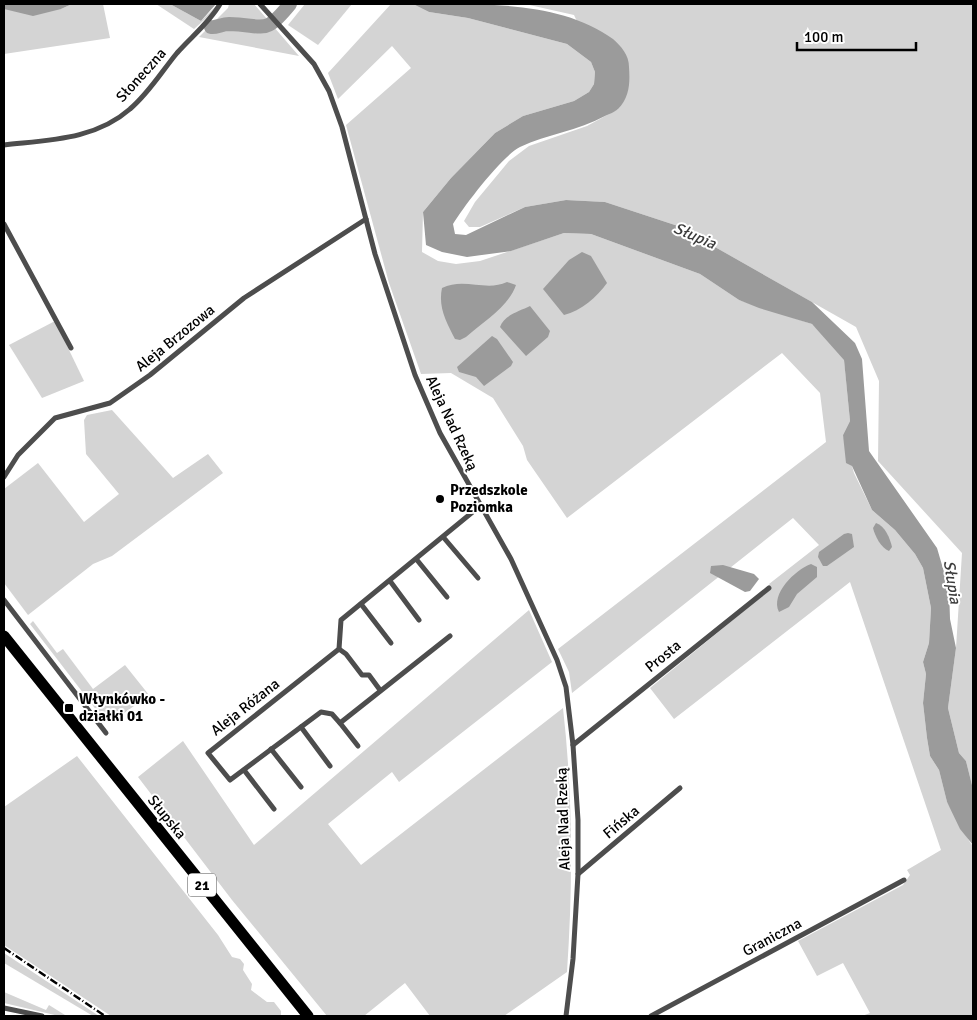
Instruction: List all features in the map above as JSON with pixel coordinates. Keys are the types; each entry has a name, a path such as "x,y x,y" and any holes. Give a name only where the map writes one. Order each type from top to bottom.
{"main road":[{"name":"Słupska","path":"4,636 308,1016"}],"street":[{"name":"Słoneczna","path":"4,145 64,138 85,134 105,126 130,109 142,97 193,34 215,13 220,4"},
{"name":"Aleja Nad Rzeką","path":"260,4 314,64 329,91 342,127 375,254 415,375 440,433 511,559 557,660 566,687 573,745 578,820 578,874 573,959 566,1016"},
{"name":"Aleja Brzozowa","path":"4,474 18,455 55,418 110,403 150,375 244,298 366,219"},
{"path":"4,224 71,348"},
{"path":"380,690 369,675 362,675 346,654 339,649 341,620 444,538 480,506"},
{"path":"444,538 478,578"},
{"path":"417,560 447,597"},
{"path":"390,581 420,620"},
{"name":"Prosta","path":"573,745 769,588"},
{"path":"4,600 106,733"},
{"path":"361,604 391,643"},
{"path":"358,746 340,722 450,636"},
{"name":"Aleja Różana","path":"339,649 208,752 230,780 321,712 332,714 340,722"},
{"path":"301,727 330,766"},
{"path":"271,749 301,787"},
{"path":"244,770 274,809"},
{"name":"Fińska","path":"578,874 680,788"},
{"name":"Graniczna","path":"651,1016 904,880"},
{"path":"4,1008 42,1016"}],"shaded area":[{"path":"4,4 72,4 61,9 33,16 4,9"},
{"path":"72,4 103,4 110,38 4,54 4,9 61,9"},
{"path":"156,4 170,4 201,21 218,4 212,13 194,29"},
{"path":"170,4 216,4 201,21"},
{"path":"229,4 254,4 299,56 199,37 228,8"},
{"path":"305,4 352,4 318,45 288,25"},
{"path":"391,4 413,4 429,12 468,18 567,44 591,62 595,72 594,84 589,92 574,101 523,116 495,133 451,178 423,212 422,252 438,261 456,264 480,261 564,233 591,234 700,274 739,300 812,324 844,359 850,421 843,435 854,473 872,510 895,530 915,554 923,568 931,608 929,643 923,662 926,674 923,703 930,756 939,770 947,802 973,845 973,1016 862,1016 870,1013 843,963 817,976 798,941 903,885 910,875 907,870 941,850 850,582 674,719 650,688 772,588 769,584 819,545 793,518 572,693 569,672 558,649 826,442 820,393 782,353 567,518 527,460 523,446 493,398 451,373 421,374 389,283 346,125 411,68 392,46 338,99 328,73"},
{"path":"413,4 518,7 569,17 592,26 613,39 624,51 629,63 627,94 618,109 595,121 530,143 512,152 484,182 458,216 453,224 455,234 466,235 525,207 566,200 605,202 678,226 812,302 855,343 862,359 869,451 937,548 949,589 950,619 956,648 948,708 959,753 966,761 973,789 973,845 960,829 947,802 939,770 930,756 923,703 926,674 923,662 929,643 931,608 923,568 915,554 895,530 872,510 852,466 846,463 843,435 850,421 844,360 812,324 739,300 700,274 591,234 564,233 511,251 467,257 442,252 426,245 423,212 451,178 495,133 523,116 574,101 589,92 594,84 595,72 591,62 567,44 468,18 429,12"},
{"path":"525,4 973,4 973,789 966,761 959,753 948,708 956,648 962,553 878,461 879,381 856,327 678,226 605,202 566,200 525,207 480,227 469,227 464,221 475,202 509,161 529,146 587,126 618,109 574,15"},
{"path":"582,252 591,256 607,283 588,303 564,315 543,289 569,260"},
{"path":"507,282 516,285 513,293 502,307 466,337 460,340 455,339 442,308 442,288 458,284 491,286"},
{"path":"530,306 550,331 548,337 526,356 500,327 509,316"},
{"path":"55,321 84,381 42,398 9,345"},
{"path":"492,336 497,339 513,362 511,366 484,386 476,377 459,372 457,367"},
{"path":"112,410 173,478 208,454 223,473 112,556 93,564 28,615 4,583 4,489 38,463 84,522 119,494 86,454 84,420 87,415"},
{"path":"876,523 882,527 888,536 892,547 889,551 881,545 875,535 873,528"},
{"path":"848,533 852,534 854,547 827,566 823,566 818,557 819,552"},
{"path":"811,564 817,567 817,577 797,594 789,607 779,612 777,605 781,590 791,577"},
{"path":"723,565 754,574 759,579 750,591 745,592 710,573 711,566"},
{"path":"529,610 552,662 399,782 392,772 328,824 361,865 563,708 569,774 571,840 567,972 504,1016 430,1016 405,983 364,1016 327,1016 232,900 138,777 183,741 254,845"},
{"path":"33,621 57,653 63,649 93,689 125,665 149,695 112,722 110,718 104,720 30,624"},
{"path":"77,756 218,935 232,957 240,959 244,964 243,970 252,984 251,990 267,1002 274,1002 281,1011 281,1015 111,1016 4,945 4,807"},
{"path":"4,953 99,1016 93,1016 4,963"},
{"path":"4,992 46,1010 49,1005 65,1015 59,1016 4,1003"}],"waterway":[{"path":"211,27 229,24 258,27 269,25 290,4"}],"railway":[{"path":"4,948 105,1016"}],"place":[{"name":"Przedszkole Poziomka","path":"440,499"},
{"name":"Włynkówko - działki 01","path":"69,708"}],"water label":[{"name":"Słupia","path":"695,235"},
{"name":"Słupia","path":"953,582"}]}
